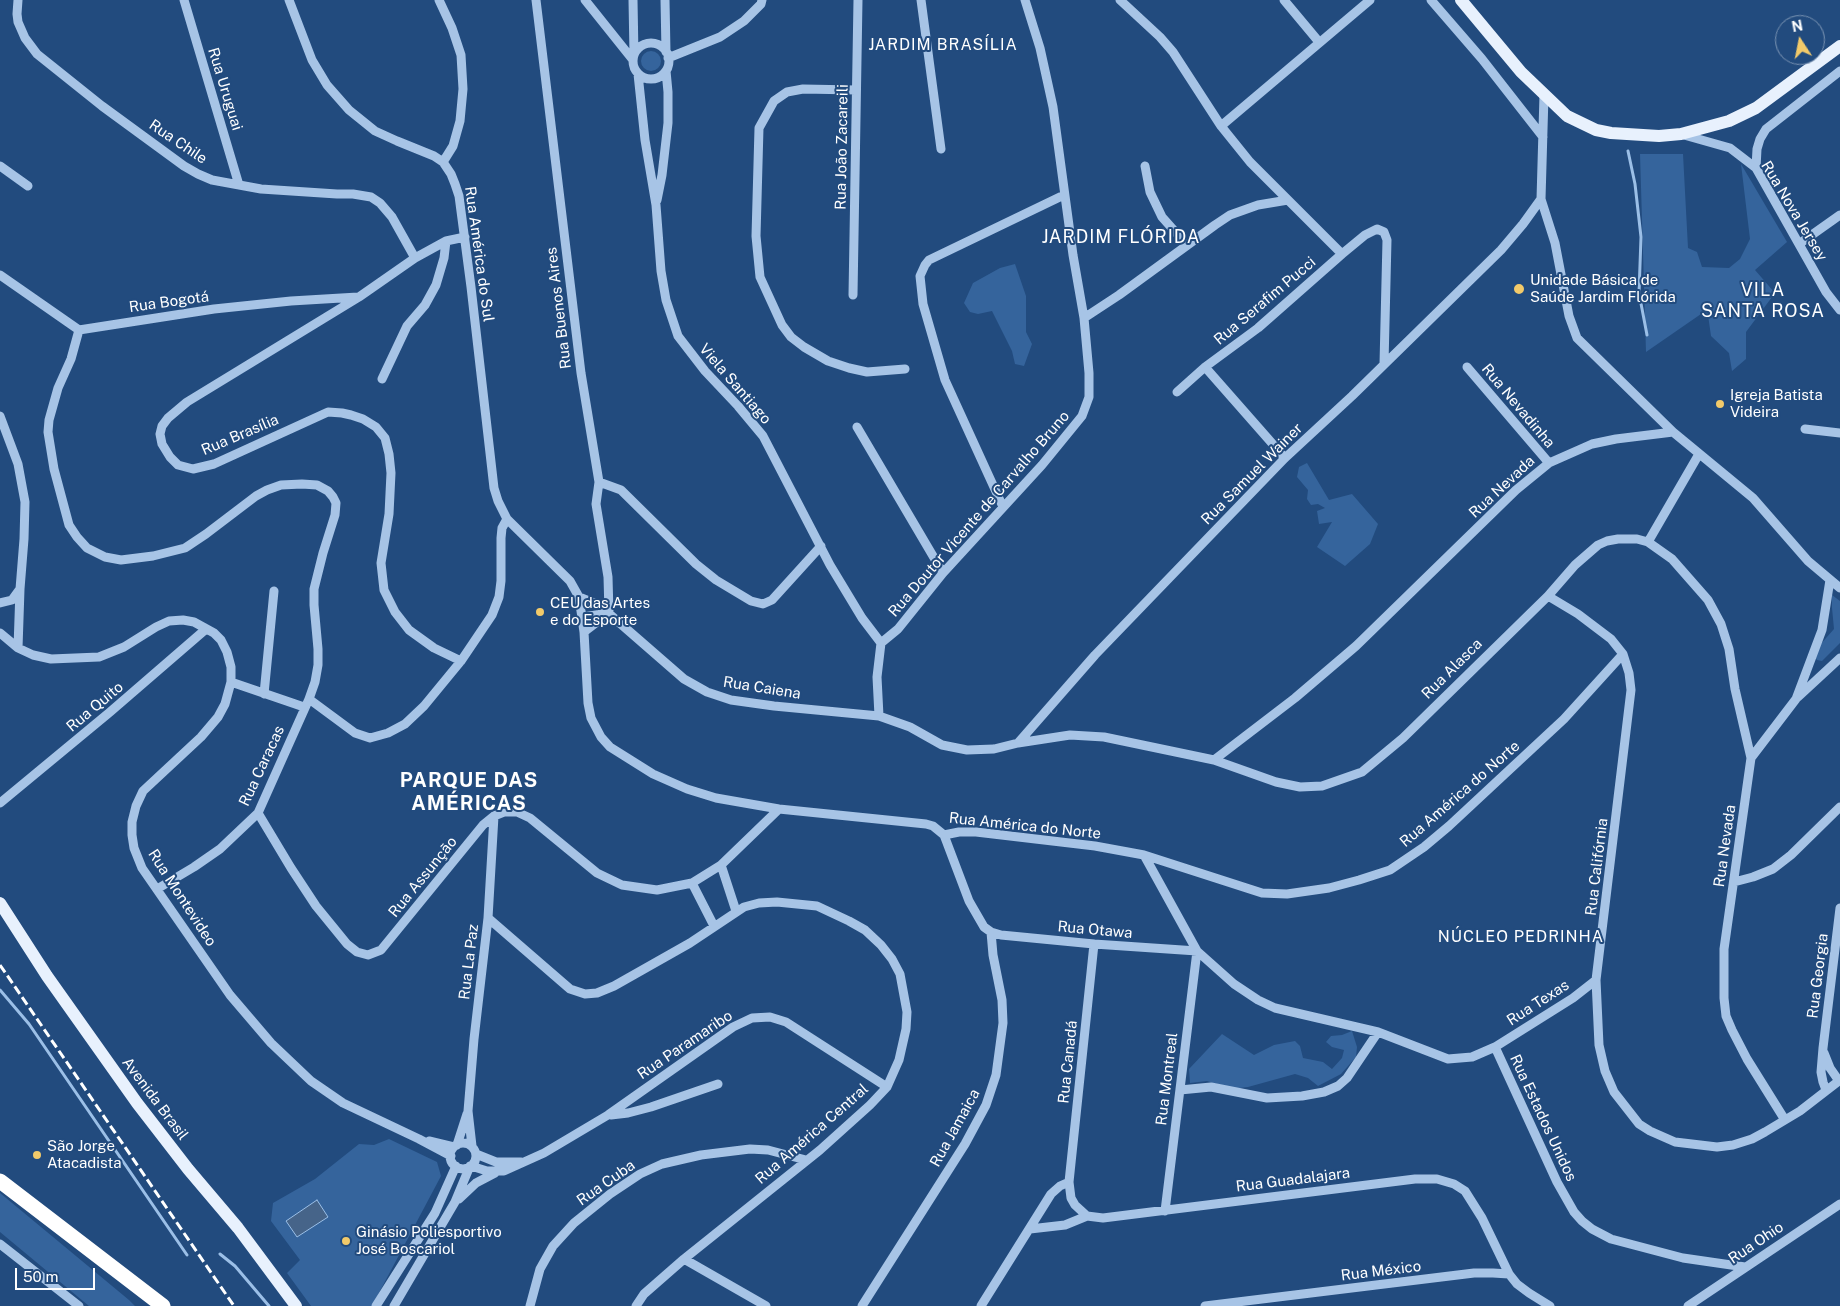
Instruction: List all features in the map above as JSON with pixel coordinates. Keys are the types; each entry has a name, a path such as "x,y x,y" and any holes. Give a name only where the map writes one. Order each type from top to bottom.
{"highway":[{"path":"0,1181 162,1306"}],"main road":[{"path":"1460,0 1520,72 1567,116 1596,130 1611,133 1660,136 1681,134 1729,122 1756,108 1840,46"},
{"name":"Avenida Brasil","path":"0,903 47,976 137,1103 188,1169 238,1228 296,1306"}],"street":[{"name":"Rua Chile","path":"18,0 18,22 25,38 37,54 102,106 184,166 212,180 260,189 353,194 371,197 380,203 392,217 415,258"},
{"name":"Rua Uruguai","path":"184,0 239,185"},
{"path":"289,0 312,60 327,85 349,110 376,131 425,151 443,162 453,146 460,120 463,89 461,55 440,0"},
{"name":"Rua Buenos Aires","path":"536,0 581,373 599,482 596,504 608,577 609,613"},
{"path":"585,0 633,58"},
{"path":"633,0 634,68 644,78 651,79 658,78 666,71 665,0"},
{"path":"667,55 720,37 744,21 761,4 762,0"},
{"name":"Rua João Zacareili","path":"853,295 858,0"},
{"path":"921,0 941,149"},
{"name":"Rua Doutor Vicente de Carvalho Bruno","path":"881,643 898,629 943,573 1042,465 1082,416 1089,397 1090,386 1084,318 1064,195 1053,107 1040,48 1025,0"},
{"path":"1120,0 1160,37 1173,52 1220,126 1250,162 1342,254"},
{"path":"1284,0 1319,42"},
{"path":"1220,126 1370,0"},
{"path":"1431,0 1482,59 1543,138"},
{"path":"633,58 643,45 650,44 662,48 667,55"},
{"name":"Viela Santiago","path":"656,206 662,175 668,123 666,71"},
{"path":"1756,168 1757,149 1766,129 1840,71"},
{"name":"Viela Santiago","path":"638,74 645,140 656,206 661,271 666,300 678,336 705,371 763,436 820,546 862,618 881,643"},
{"path":"856,90 803,89 787,92 774,101 758,128 756,236 760,277 782,325 791,337 804,347 828,360 867,372 905,369"},
{"path":"1544,95 1541,199 1555,243 1569,316 1577,338 1673,432 1753,498 1808,560 1840,588"},
{"name":"Rua Nova Jersey","path":"1681,134 1730,148 1756,168 1826,292 1840,310"},
{"path":"1742,156 1757,149"},
{"name":"Rua América do Sul","path":"443,162 456,184 465,237 494,488 507,519"},
{"path":"0,166 28,186"},
{"path":"1145,166 1150,192 1162,217 1187,245"},
{"path":"1003,507 945,380 922,304 920,281 925,265 942,254 1064,195"},
{"name":"Rua Samuel Wainer","path":"1018,743 1094,655 1285,458 1352,396 1501,250 1541,199"},
{"path":"1084,318 1230,215 1258,205 1288,200"},
{"path":"1799,244 1840,215"},
{"name":"Rua Serafim Pucci","path":"1178,392 1205,367 1258,328 1342,254 1373,231 1381,230 1386,235 1387,261 1384,364"},
{"name":"Rua Brasília","path":"460,661 434,648 409,630 395,612 386,596 381,563 389,514 390,454 385,438 376,427 351,415 328,412 214,464 193,469 178,466 162,444 160,434 162,426 168,418 187,402 359,297 415,258 446,241 465,237"},
{"path":"382,379 407,326 425,305 436,285 444,258 446,241"},
{"path":"0,275 79,330"},
{"name":"Rua Bogotá","path":"79,330 223,308 359,297"},
{"name":"Rua Caracas","path":"79,330 71,359 58,388 49,420 48,432 54,469 69,525 87,548 105,557 121,560 153,556 185,548 267,490 293,484 310,484 322,488 333,496 336,503 335,515 314,589 318,665 307,703 258,812 220,849 157,889"},
{"path":"1205,367 1285,458"},
{"name":"Rua Nevadinha","path":"1467,367 1549,463"},
{"path":"0,416 18,464 24,489 24,532 18,648"},
{"path":"857,427 943,573"},
{"path":"1805,429 1840,433"},
{"name":"Rua Nevada","path":"1214,760 1295,698 1356,646 1516,490 1549,463 1592,444 1673,432"},
{"path":"1648,542 1699,454"},
{"path":"599,482 621,490 696,564 716,580 751,601 763,604 772,600 820,546"},
{"path":"231,682 264,694 307,703 355,733 370,738 377,737 404,724 424,706 460,661 492,615 499,597 502,528 507,519"},
{"name":"Rua América do Norte","path":"507,519 570,581 579,597 583,617 588,703 591,718 601,738 610,747 652,774 716,798 779,809 926,824 940,830 944,835 976,832 1095,846 1144,856 1262,893 1287,894 1328,888 1390,870 1424,847 1468,810 1564,719 1623,654"},
{"name":"Rua Alasca","path":"1018,743 1070,735 1104,737 1214,760 1276,782 1300,787 1322,786 1362,772 1403,738 1548,596 1575,565 1598,545 1607,541 1628,538 1648,542 1672,559 1708,600 1721,624 1729,649 1751,758"},
{"name":"Rua Nevada","path":"1785,1120 1747,1059 1726,1016 1724,949 1751,758 1796,699 1822,630 1830,580"},
{"path":"0,603 12,600 20,589"},
{"path":"264,694 274,591"},
{"name":"Rua Califórnia","path":"1548,596 1597,626 1611,639 1623,654 1629,673 1631,699 1596,980 1599,1045 1605,1071 1614,1092 1639,1124 1660,1137 1675,1142 1716,1147 1733,1145 1752,1139 1785,1120 1840,1080"},
{"name":"Rua Caiena","path":"579,597 599,605 684,679 707,692 730,700 758,704 879,716"},
{"path":"583,617 609,613"},
{"path":"584,632 609,613"},
{"name":"Rua Montevideo","path":"0,634 18,648 51,659 99,657 124,647 156,626 169,620 194,622 221,640 227,652 231,682 227,698 218,717 201,737 143,791 136,806 132,822 134,848 142,868 230,994 271,1043 304,1075 343,1103 451,1156"},
{"name":"Rua Quito","path":"0,804 89,731 206,629"},
{"path":"881,643 877,677 879,716 898,722 942,745 954,748 980,750 1018,743"},
{"path":"1796,699 1840,658"},
{"path":"1734,882 1773,869 1791,855 1840,807"},
{"path":"494,816 504,812 517,812 530,818 597,873 622,886 657,890 692,883 721,865 779,809"},
{"name":"Rua Assunção","path":"258,812 316,906 347,944 357,952 368,955 382,950 483,825 494,816"},
{"name":"Rua La Paz","path":"474,1150 468,1112 474,1039 488,918 494,816"},
{"path":"944,835 970,901 984,927 991,932"},
{"name":"Rua Estados Unidos","path":"1144,856 1197,951 1234,984 1258,1000 1275,1008 1378,1032 1448,1059 1472,1057 1495,1047 1557,1182 1574,1212 1592,1229 1611,1239 1683,1258 1745,1267"},
{"path":"721,865 736,911"},
{"path":"692,883 714,926"},
{"name":"Rua América Central","path":"488,918 570,989 585,994 597,993 614,986 690,943 736,911 759,903 777,902 817,906 836,914 865,930 881,944 900,974 907,1012 906,1029 899,1060 888,1087 856,1118 684,1259 644,1294 636,1306"},
{"name":"Rua Georgia","path":"1826,1090 1822,1082 1821,1072 1840,908"},
{"name":"Rua Otawa","path":"991,932 1002,935 1094,944 1197,951"},
{"name":"Rua Jamaica","path":"862,1306 965,1144 986,1105 996,1075 1003,1023 1002,1000 993,955 991,932"},
{"name":"Rua Canadá","path":"1087,1216 1075,1205 1070,1192 1069,1182 1094,944"},
{"name":"Rua Montreal","path":"1165,1211 1197,951"},
{"name":"Rua Texas","path":"1495,1047 1573,998 1596,980"},
{"name":"Rua Paramaribo","path":"455,1202 476,1183 496,1172 512,1169 570,1139 608,1116 732,1027 752,1018 761,1016 777,1018 786,1022 888,1087"},
{"path":"1180,1090 1211,1087 1267,1098 1302,1096 1324,1092 1338,1086 1347,1078 1378,1032"},
{"name":"Rua Georgia","path":"1823,1048 1830,1068 1840,1080"},
{"path":"608,1116 628,1113 718,1084"},
{"name":"Rua La Paz","path":"455,1146 468,1112"},
{"name":"Rua Montevideo","path":"419,1139 455,1146"},
{"path":"394,1306 455,1202 471,1166 474,1162 474,1150 465,1143 455,1146 451,1156 453,1164 456,1166 463,1168 471,1166 496,1172"},
{"name":"Rua Cuba","path":"530,1306 540,1269 553,1246 574,1223 610,1194 640,1174 662,1164 701,1155 750,1149 768,1150 806,1160"},
{"name":"Rua Paramaribo","path":"474,1150 496,1162 526,1161"},
{"path":"376,1306 435,1213 456,1166"},
{"name":"Rua Guadalajara","path":"1030,1229 1065,1225 1087,1216 1103,1218 1369,1184 1415,1179 1437,1179 1454,1184 1465,1192 1473,1202 1509,1274"},
{"path":"981,1306 1051,1194 1060,1186 1069,1182"},
{"name":"Rua Ohio","path":"1688,1306 1840,1204"},
{"path":"0,1244 79,1306"},
{"path":"684,1259 760,1304"},
{"name":"Rua México","path":"1205,1306 1474,1274 1509,1274"},
{"path":"1509,1274 1523,1289 1550,1306"}],"shaded area":[{"path":"651,51 658,54 661,61 658,68 651,71 644,68 641,61 644,54"},
{"path":"1640,154 1683,154 1688,248 1697,252 1702,267 1729,268 1740,259 1750,239 1741,164 1787,242 1755,270 1775,293 1746,332 1746,359 1732,371 1729,353 1711,336 1708,315 1701,314 1646,352"},
{"path":"1015,264 1026,296 1026,332 1032,344 1024,366 1015,364 1012,351 992,311 978,314 970,312 964,303 973,283 1000,268"},
{"path":"1307,463 1329,500 1352,494 1378,524 1370,544 1345,566 1317,547 1332,522 1319,524 1317,511 1325,508 1318,504 1311,505 1307,499 1308,490 1297,477 1299,467"},
{"path":"1832,595 1840,601 1840,643 1822,661 1817,660 1814,656 1819,646 1834,629"},
{"path":"1352,1031 1357,1047 1356,1057 1341,1074 1318,1086 1308,1078 1295,1074 1248,1087 1231,1089 1207,1081 1190,1083 1189,1069 1222,1034 1254,1055 1274,1045 1295,1041 1300,1046 1303,1058 1323,1062 1332,1069 1342,1058 1344,1050 1332,1047 1326,1042 1331,1036 1342,1035"},
{"name":"Ginásio Poliesportivo José Boscariol","path":"389,1139 437,1162 441,1176 372,1306 311,1306 287,1273 300,1260 271,1221 273,1203 315,1179 359,1144 374,1145"},
{"path":"0,1193 135,1306 89,1306 0,1232"},
{"path":"317,1200 328,1217 297,1237 286,1221"}],"waterway":[{"path":"1628,151 1635,184 1641,237 1639,293 1647,335"},
{"path":"0,990 29,1024 187,1255"},
{"path":"220,1254 235,1266 269,1306"}],"railway":[{"path":"0,965 234,1306"}],"place":[{"name":"Unidade Básica de Saúde Jardim Flórida","path":"1519,289"},
{"name":"Igreja Batista Videira","path":"1720,404"},
{"name":"CEU das Artes e do Esporte","path":"540,612"},
{"name":"São Jorge Atacadista","path":"37,1155"},
{"name":"Ginásio Poliesportivo José Boscariol","path":"346,1241"}],"district":[{"name":"JARDIM BRASÍLIA","path":"943,45"},
{"name":"JARDIM FLÓRIDA","path":"1121,237"},
{"name":"VILA SANTA ROSA","path":"1763,300"},
{"name":"PARQUE DAS AMÉRICAS","path":"469,792"},
{"name":"NÚCLEO PEDRINHA","path":"1521,937"}]}
